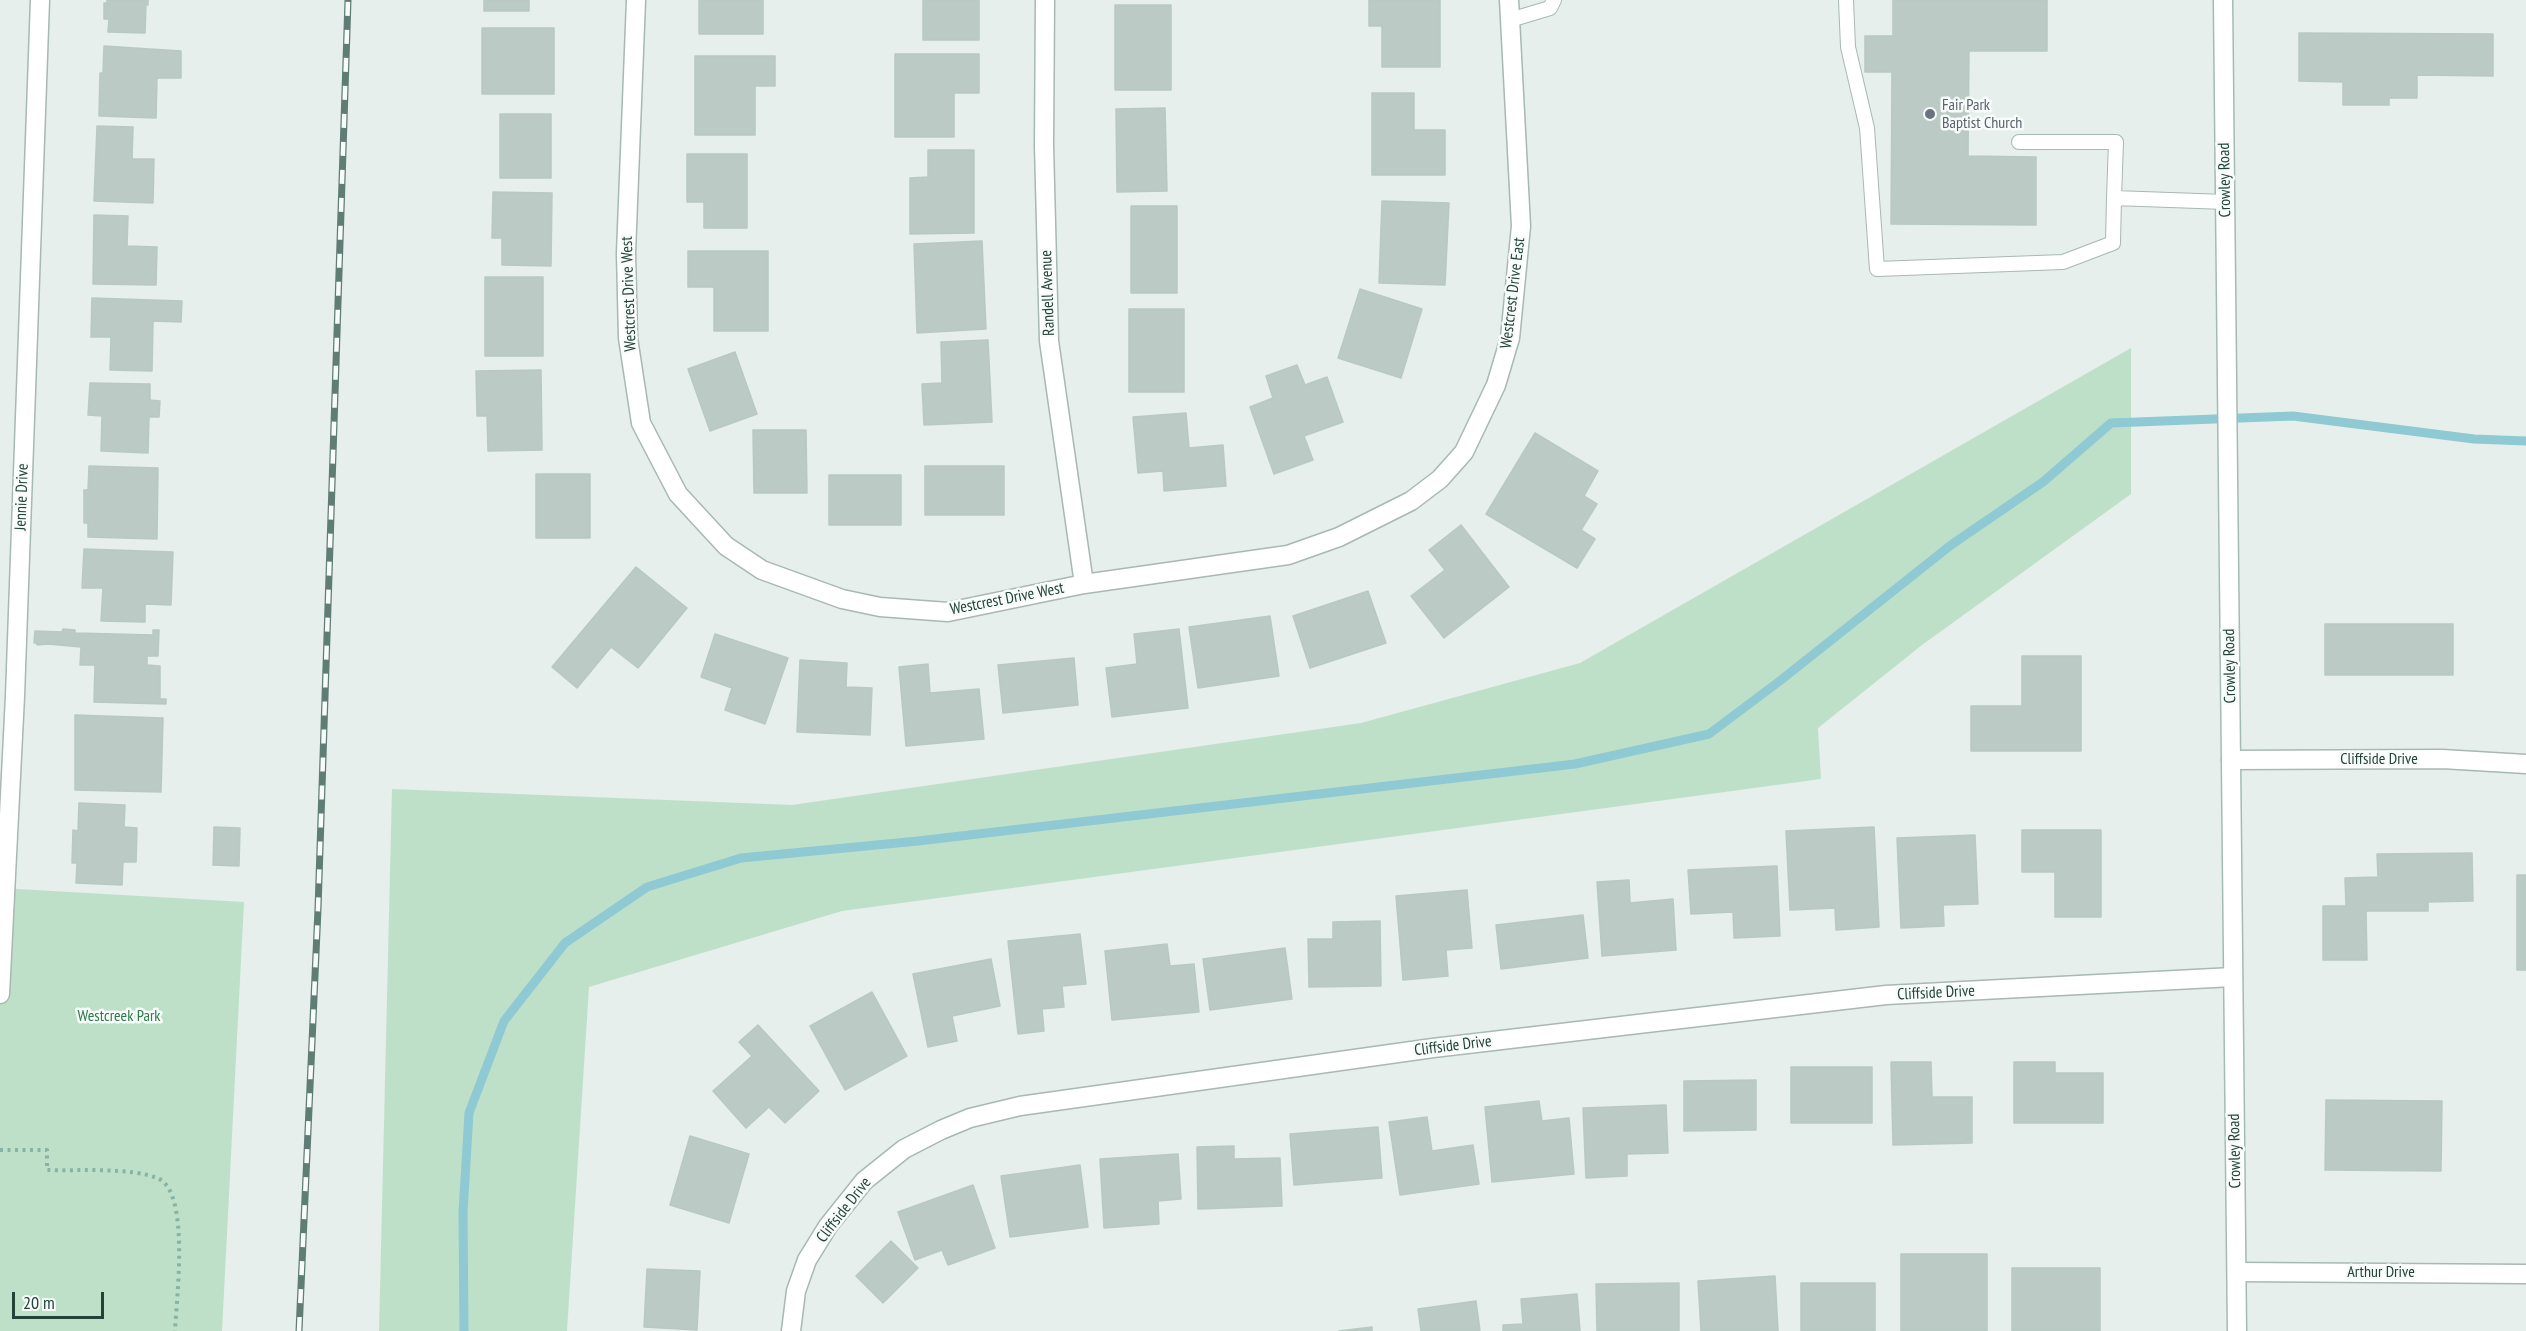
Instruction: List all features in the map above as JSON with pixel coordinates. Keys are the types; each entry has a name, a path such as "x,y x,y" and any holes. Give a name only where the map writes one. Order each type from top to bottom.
{"street":[{"name":"Jennie Drive","path":"0,994 8,696 39,0"},
{"name":"Westcrest Drive West","path":"636,0 626,253 628,338 641,423 678,494 726,546 762,570 842,599 880,608 948,612 1084,584"},
{"name":"Randell Avenue","path":"1045,0 1044,145 1050,341 1084,584"},
{"name":"Westcrest Drive East","path":"1084,584 1288,555 1339,537 1411,501 1440,479 1464,452 1496,385 1510,338 1521,226 1509,0"},
{"name":"Crowley Road","path":"2223,0 2237,1331"},
{"name":"Cliffside Drive","path":"2231,760 2442,759 2526,764"},
{"name":"Cliffside Drive","path":"791,1331 796,1291 807,1260 828,1226 864,1181 904,1149 970,1118 1020,1106 1433,1048 1886,996 2233,977"},
{"name":"Arthur Drive","path":"2237,1272 2526,1274"}],"lane":[{"path":"1510,20 1550,8 1554,0"},
{"path":"1846,0 1848,47 1867,128 1877,269 2062,262 2113,243 2116,142 2019,142"},
{"path":"2114,198 2226,202"}],"path":[{"path":"0,1150 47,1150 47,1170 136,1173 160,1178 171,1191 179,1220 175,1331"}],"green space":[{"path":"2131,348 2131,494 1922,645 1818,728 1821,779 842,911 589,987 567,1331 379,1331 392,789 792,805 1361,723 1580,663"},
{"name":"Westcreek Park","path":"0,888 244,902 222,1331 0,1331"}],"building":[{"path":"107,0 148,0 145,33 108,32 109,19 104,19 104,3 107,3"},
{"path":"484,0 529,0 529,11 484,11"},
{"path":"699,0 763,0 763,34 699,34"},
{"path":"923,0 979,0 979,40 923,40"},
{"path":"1369,0 1440,0 1440,67 1382,67 1382,26 1369,26"},
{"name":"Fair Park Baptist Church","path":"1893,0 2047,0 2047,51 1969,51 1968,156 2036,157 2036,225 1891,224 1892,72 1865,72 1865,36 1893,36"},
{"path":"1115,5 1171,5 1171,90 1115,90"},
{"path":"482,28 554,28 554,94 482,94"},
{"path":"2299,33 2493,34 2493,76 2417,75 2417,98 2389,98 2389,105 2343,105 2343,82 2299,81"},
{"path":"104,46 181,51 181,78 157,78 156,118 99,116 100,73 103,73"},
{"path":"895,54 979,54 979,93 954,93 954,137 895,137"},
{"path":"695,56 775,56 775,86 755,86 755,135 695,135"},
{"path":"1372,93 1414,93 1414,130 1445,130 1445,175 1372,175"},
{"path":"1165,108 1167,191 1117,192 1116,109"},
{"path":"500,114 551,114 551,178 500,178"},
{"path":"97,126 133,127 132,159 154,159 153,203 94,201"},
{"path":"928,150 974,150 974,233 910,234 910,178 928,177"},
{"path":"687,154 747,154 747,228 704,228 704,202 687,202"},
{"path":"493,192 552,193 551,266 502,265 502,238 492,238"},
{"path":"1382,201 1449,203 1445,285 1379,283"},
{"path":"1131,206 1177,206 1177,293 1131,293"},
{"path":"94,215 128,216 127,246 157,247 156,285 93,284"},
{"path":"982,241 986,329 917,333 914,244"},
{"path":"688,251 768,251 768,331 714,331 714,287 688,287"},
{"path":"485,277 543,277 543,356 485,356"},
{"path":"1360,289 1422,309 1401,378 1338,358"},
{"path":"92,298 182,301 181,322 153,321 152,371 110,370 111,337 91,337"},
{"path":"1129,309 1184,309 1184,392 1129,392"},
{"path":"988,340 992,422 924,425 922,384 942,383 941,342"},
{"path":"735,352 757,414 710,431 688,369"},
{"path":"1297,365 1305,385 1327,377 1343,422 1304,436 1313,460 1274,474 1250,407 1273,398 1266,376"},
{"path":"541,370 542,450 488,451 487,416 477,416 476,371"},
{"path":"90,383 150,384 150,400 160,401 159,417 149,417 148,453 101,451 102,416 88,415"},
{"path":"1186,413 1189,448 1223,445 1226,486 1164,491 1163,471 1138,473 1133,417"},
{"path":"753,430 806,430 807,493 754,493"},
{"path":"1535,433 1598,471 1584,496 1597,504 1581,530 1595,539 1577,568 1486,514"},
{"path":"89,466 158,468 157,539 88,537 88,523 84,523 84,490 88,490"},
{"path":"925,466 1004,466 1004,515 925,515"},
{"path":"536,474 590,474 590,538 536,538"},
{"path":"829,475 901,475 901,525 829,525"},
{"path":"1461,525 1509,587 1444,638 1411,596 1445,570 1429,550"},
{"path":"84,549 173,552 171,605 145,604 145,622 101,621 103,588 82,588"},
{"path":"636,567 687,608 638,668 611,647 577,688 552,667"},
{"path":"1368,591 1386,643 1310,668 1293,616"},
{"path":"1270,616 1279,676 1198,688 1189,627"},
{"path":"2325,624 2453,624 2453,675 2325,675"},
{"path":"63,629 75,630 75,633 153,635 153,630 159,630 158,656 147,656 147,665 160,666 160,699 166,699 166,704 94,702 95,665 80,665 81,647 34,643 35,631 62,632"},
{"path":"1179,629 1188,708 1112,717 1106,668 1137,664 1134,634"},
{"path":"715,634 788,658 765,724 725,710 732,688 701,677"},
{"path":"2022,656 2081,656 2081,751 1971,751 1971,706 2022,706"},
{"path":"1074,658 1078,705 1003,713 998,665"},
{"path":"800,660 847,663 846,687 872,688 870,735 797,732"},
{"path":"928,664 930,693 979,689 984,739 906,746 899,667"},
{"path":"75,715 163,718 161,792 75,790"},
{"path":"79,803 125,805 124,827 137,828 136,862 123,862 122,885 76,883 77,863 72,863 73,830 78,831"},
{"path":"214,827 240,828 239,866 213,865"},
{"path":"1874,827 1879,927 1836,930 1835,908 1790,910 1786,831"},
{"path":"2022,830 2101,830 2101,917 2055,917 2055,872 2022,872"},
{"path":"1975,835 1978,904 1943,905 1944,926 1901,928 1897,838"},
{"path":"2472,853 2473,901 2428,902 2428,911 2366,911 2367,960 2323,960 2323,906 2346,906 2345,878 2378,877 2377,854"},
{"path":"1777,866 1780,936 1734,938 1733,912 1691,914 1688,870"},
{"path":"2517,875 2526,875 2526,970 2517,970"},
{"path":"1629,880 1630,903 1673,899 1676,950 1602,956 1597,882"},
{"path":"1467,890 1472,948 1446,950 1448,976 1403,980 1396,896"},
{"path":"1583,915 1588,958 1501,969 1496,925"},
{"path":"1380,921 1381,986 1309,987 1308,939 1333,939 1333,922"},
{"path":"1080,934 1086,984 1062,986 1064,1007 1042,1009 1044,1031 1018,1034 1008,941"},
{"path":"1167,944 1170,966 1194,964 1199,1012 1112,1020 1105,951"},
{"path":"1285,948 1292,999 1210,1010 1203,959"},
{"path":"991,959 1000,1006 952,1016 957,1041 928,1047 913,974"},
{"path":"872,992 907,1056 845,1090 810,1026"},
{"path":"758,1025 819,1091 785,1123 769,1107 746,1128 713,1091 752,1056 739,1042"},
{"path":"1891,1062 1931,1062 1932,1097 1972,1097 1972,1143 1893,1145"},
{"path":"2014,1062 2055,1062 2055,1073 2103,1073 2103,1123 2014,1123"},
{"path":"1791,1067 1872,1067 1872,1123 1791,1123"},
{"path":"1756,1080 1756,1130 1684,1131 1684,1081"},
{"path":"2326,1100 2442,1101 2441,1171 2325,1170"},
{"path":"1539,1101 1542,1121 1569,1118 1574,1174 1492,1182 1485,1107"},
{"path":"1666,1105 1668,1153 1627,1154 1627,1176 1586,1178 1583,1108"},
{"path":"1427,1117 1432,1151 1473,1145 1479,1184 1400,1195 1389,1122"},
{"path":"1378,1127 1382,1178 1294,1185 1290,1134"},
{"path":"690,1136 749,1154 729,1223 670,1205"},
{"path":"1234,1146 1234,1159 1280,1158 1282,1206 1198,1209 1197,1147"},
{"path":"1178,1154 1181,1199 1158,1201 1159,1224 1104,1228 1100,1159"},
{"path":"1080,1165 1088,1227 1010,1237 1001,1176"},
{"path":"973,1185 995,1248 948,1265 942,1250 915,1260 898,1212"},
{"path":"891,1241 918,1268 883,1303 856,1276"},
{"path":"1901,1254 1987,1254 1987,1331 1901,1331"},
{"path":"2012,1268 2100,1268 2100,1331 2012,1331"},
{"path":"647,1269 700,1271 697,1330 644,1327"},
{"path":"1775,1276 1778,1331 1701,1331 1698,1281"},
{"path":"1679,1283 1679,1331 1597,1331 1596,1284"},
{"path":"1801,1283 1875,1283 1875,1331 1801,1331"},
{"path":"1577,1294 1580,1331 1503,1331 1503,1325 1523,1324 1521,1299"},
{"path":"1476,1301 1480,1331 1421,1331 1418,1309"},
{"path":"1372,1327 1372,1331 1339,1331"}],"waterway":[{"path":"464,1331 463,1212 469,1113 504,1021 565,943 647,887 741,858 918,841 1575,764 1709,734 1951,545 2043,482 2111,423 2293,416 2474,439 2526,441"}],"railway":[{"path":"299,1331 318,909 348,0"}],"place":[{"name":"Fair Park Baptist Church","path":"1930,114"}]}
